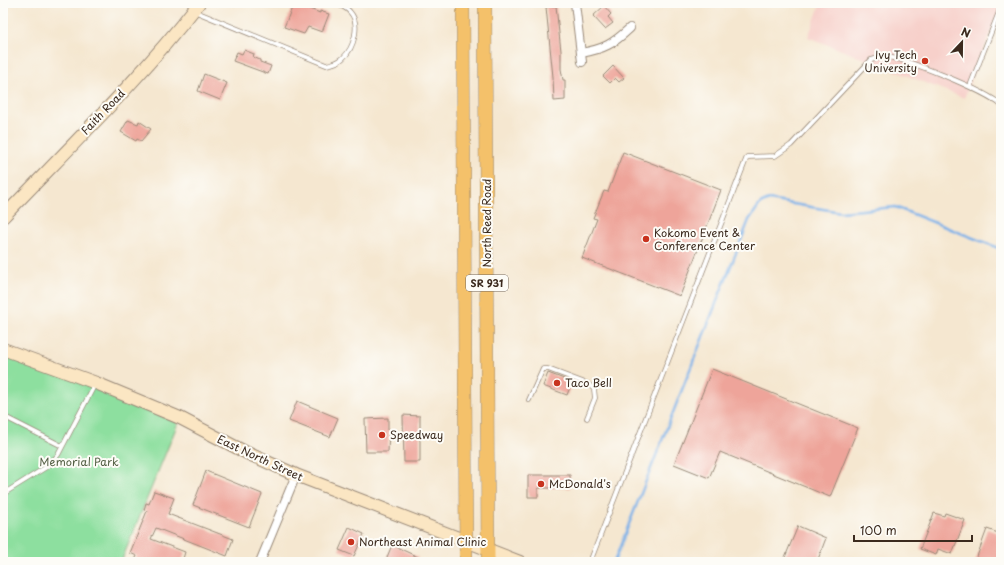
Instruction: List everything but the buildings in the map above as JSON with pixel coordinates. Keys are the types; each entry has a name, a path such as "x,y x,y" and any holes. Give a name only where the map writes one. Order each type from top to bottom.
{"main road":[{"name":"North Reed Road","path":"463,3 466,562"},
{"name":"North Reed Road","path":"485,3 488,556"}],"street":[{"path":"575,3 582,62"},
{"name":"Faith Road","path":"3,217 131,82 196,7"},
{"path":"581,53 595,50 615,42 630,28"},
{"name":"East North Street","path":"3,349 96,383 180,418 247,453 296,475 466,541 488,556 520,562"},
{"path":"260,562 296,475"}],"lane":[{"path":"196,7 326,65 344,57 354,41 355,35 355,21 351,12 334,3"},
{"path":"970,86 1001,7"},
{"path":"590,562 747,157 775,156 791,146 871,60 883,56 897,59 970,86 984,93 1001,105"},
{"path":"529,400 542,370 548,369 588,384 594,390 595,398 587,418"},
{"path":"3,494 48,466 58,454 96,383"},
{"path":"3,416 62,446"}],"shaded area":[{"name":"Ivy Tech University","path":"821,3 1001,3 1001,7 964,98 808,37"}],"green space":[{"name":"Memorial Park","path":"3,352 92,385 178,423 121,562 3,562"}],"waterway":[{"path":"614,562 749,220 760,204 769,200 841,212 895,207 1001,249"}],"place":[{"name":"Ivy Tech University","path":"925,61"},
{"name":"Kokomo Event & Conference Center","path":"646,239"},
{"name":"Taco Bell","path":"557,383"},
{"name":"Speedway","path":"382,435"},
{"name":"McDonald's","path":"541,484"},
{"name":"Northeast Animal Clinic","path":"351,542"}]}
